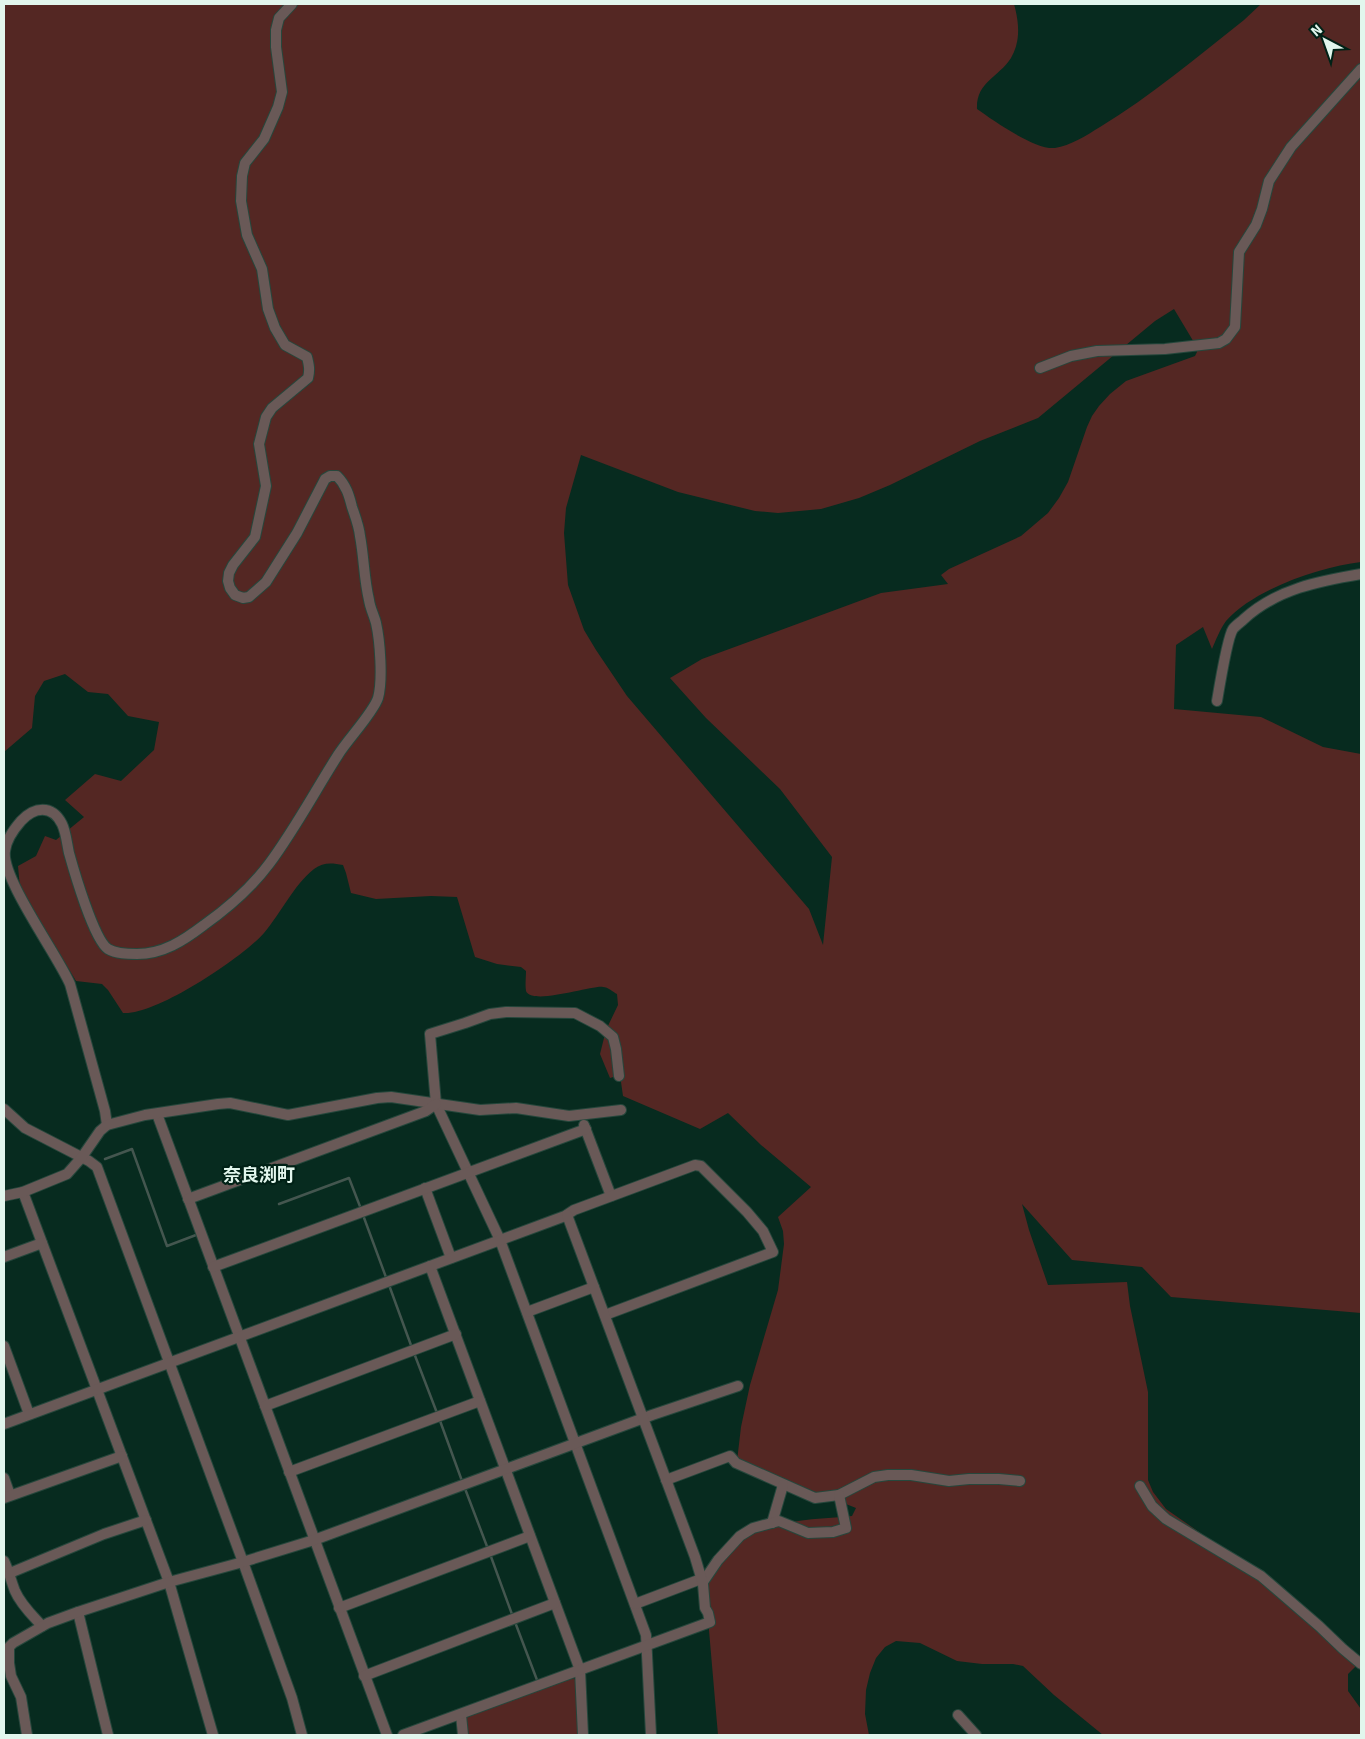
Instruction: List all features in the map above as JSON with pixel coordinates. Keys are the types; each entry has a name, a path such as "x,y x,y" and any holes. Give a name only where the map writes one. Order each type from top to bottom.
{"street":[{"path":"106,1126 105,1111 70,984 64,969 16,890 7,869 4,853 12,832 21,821 37,809 44,809 56,817 62,824 74,872 93,924 106,948 118,953 158,952 190,936 218,915 243,893 268,865 308,806 338,755 378,697 380,674 379,636 369,600 360,533 347,489 337,476 325,478 297,533 266,582 249,597 243,598 235,595 228,581 234,565 256,537 266,486 259,444 266,417 272,408 308,378 310,365 306,357 285,345 275,328 268,309 262,270 246,235 241,201 242,176 245,163 264,139 278,107 282,92 276,47 276,30 279,18 292,4"},
{"path":"1040,368 1070,356 1097,351 1165,349 1219,343 1226,339 1235,327 1239,252 1256,225 1262,209 1268,181 1291,146 1361,69"},
{"path":"1217,701 1232,630 1252,611 1278,596 1303,586 1361,574"},
{"path":"618,1076 613,1037 600,1026 575,1013 506,1012 490,1014 465,1024 430,1034 436,1104 500,1240 646,1635 651,1735"},
{"path":"4,1196 23,1192 67,1174 82,1157 100,1131 114,1122 218,1104 230,1103 288,1115 391,1097 480,1110 516,1108 562,1115 580,1115 621,1110"},
{"path":"188,1199 426,1111 436,1104"},
{"path":"4,1109 25,1128 82,1157 97,1167 243,1562 292,1698 302,1735"},
{"path":"157,1114 387,1735"},
{"path":"580,1115 611,1196"},
{"path":"213,1267 586,1129"},
{"path":"4,1424 500,1240 695,1164 701,1166 747,1212 763,1231 773,1252 605,1315"},
{"path":"425,1188 451,1258"},
{"path":"23,1192 169,1582 213,1735"},
{"path":"403,1735 710,1622 705,1608 702,1580 605,1315 566,1215"},
{"path":"4,1257 42,1243"},
{"path":"430,1266 580,1670 583,1735"},
{"path":"527,1312 594,1287"},
{"path":"265,1406 456,1334"},
{"path":"4,1346 29,1414"},
{"path":"27,1735 21,1697 10,1671 9,1647 42,1626 169,1582 314,1540 643,1418 738,1386"},
{"path":"289,1472 480,1401"},
{"path":"4,1478 7,1496 122,1456"},
{"path":"666,1480 730,1456 736,1463 815,1498 839,1495 874,1477 888,1475 911,1475 949,1481 969,1479 1020,1481"},
{"path":"772,1523 783,1485"},
{"path":"1140,1486 1152,1506 1166,1519 1260,1576 1320,1626 1361,1664"},
{"path":"635,1604 702,1580 740,1536 753,1528 780,1521 808,1533 833,1532 846,1528 839,1495"},
{"path":"10,1573 104,1534 146,1520"},
{"path":"339,1608 530,1536"},
{"path":"4,1561 16,1593 28,1611 42,1626"},
{"path":"364,1676 555,1603"},
{"path":"78,1612 108,1735"},
{"path":"460,1715 463,1735"},
{"path":"958,1715 976,1735"}],"shaded area":[{"path":"6,4 1014,4 1018,38 1014,52 1006,65 980,92 977,109 1026,140 1055,148 1084,137 1119,115 1174,76 1261,4 1361,4 1361,562 1308,574 1253,599 1238,609 1226,621 1212,649 1203,627 1176,645 1174,709 1261,717 1323,747 1361,754 1361,1313 1171,1297 1142,1267 1072,1260 1022,1204 1048,1285 1127,1282 1130,1306 1148,1392 1148,1480 1153,1492 1166,1509 1281,1589 1358,1664 1348,1674 1348,1691 1361,1709 1361,1735 1103,1735 1054,1695 1023,1666 957,1661 920,1643 896,1641 885,1647 876,1658 870,1673 866,1690 865,1714 869,1735 718,1735 704,1572 732,1545 746,1536 775,1525 790,1522 852,1516 856,1508 737,1461 741,1427 750,1385 778,1290 784,1244 783,1231 778,1217 811,1187 761,1145 728,1113 700,1129 623,1096 620,1075 610,1078 600,1054 606,1030 618,1005 617,994 609,989 597,987 550,996 531,995 526,991 526,971 521,967 497,964 475,957 457,897 431,896 376,899 351,893 343,865 328,864 314,869 293,891 264,933 253,944 218,970 176,996 137,1011 123,1013 102,984 76,981 20,888 18,866 36,856 45,836 56,840 84,817 65,800 95,774 121,781 154,750 159,722 128,716 108,694 88,692 65,674 44,681 35,696 32,728 4,752 4,7","holes":["1174,309 1195,344 1197,352 1195,356 1126,381 1110,394 1092,416 1068,482 1048,513 1021,536 949,569 941,575 948,584 881,593 702,659 670,678 706,718 780,789 832,857 823,945 809,909 627,696 584,630 568,585 564,533 566,508 581,455 678,492 755,511 778,513 821,509 859,498 980,441 1038,418 1155,321"]},
{"path":"572,1677 578,1682 580,1735 465,1735 463,1721 468,1714"}],"waterway":[{"path":"105,1159 132,1149 167,1246 196,1235"},
{"path":"279,1204 349,1178 361,1209"},
{"path":"363,1215 387,1280"},
{"path":"389,1285 412,1348"},
{"path":"414,1353 437,1413"},
{"path":"439,1418 462,1481"},
{"path":"464,1486 488,1549"},
{"path":"490,1554 513,1617"},
{"path":"515,1622 537,1680"}],"district":[{"name":"奈良渕町","path":"259,1175"}]}
